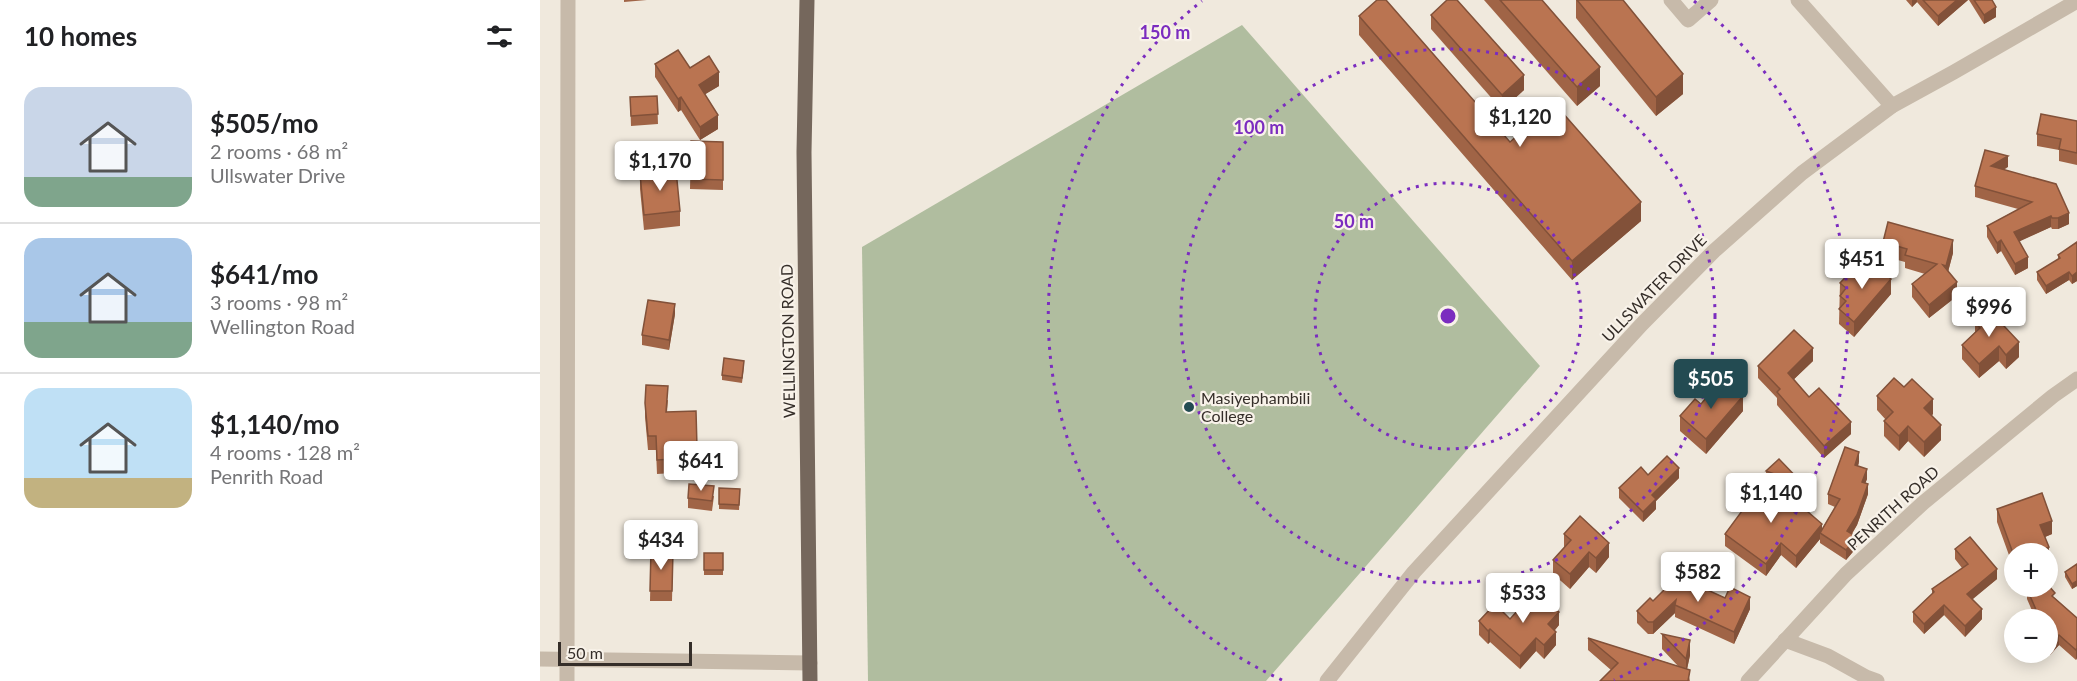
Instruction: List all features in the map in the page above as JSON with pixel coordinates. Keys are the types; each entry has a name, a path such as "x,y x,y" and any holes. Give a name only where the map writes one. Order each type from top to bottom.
{"main road":[{"name":"WELLINGTON ROAD","path":"807,0 804,152 810,681"}],"street":[{"path":"567,681 568,0"},
{"path":"1671,0 1688,20 1711,0"},
{"path":"1798,0 1892,106"},
{"name":"ULLSWATER DRIVE","path":"1328,681 1414,572 1642,324 1714,251 1802,173 1892,106 2077,1"},
{"name":"PENRITH ROAD","path":"1748,681 1846,574 1923,503 2053,396 2077,379"},
{"path":"1785,640 1828,656 1877,681"},
{"path":"540,659 810,663"}],"green space":[{"path":"1242,25 1540,366 1266,681 868,681 862,247"}],"building":[{"path":"1377,0 1386,0 1510,142 1554,103 1641,202 1572,261 1359,16"},
{"path":"1447,0 1457,0 1524,75 1502,95 1431,15"},
{"path":"1500,0 1542,0 1600,67 1577,87"},
{"path":"1577,0 1623,0 1683,74 1656,97"},
{"path":"1923,0 1957,0 1938,16"},
{"path":"1974,0 1992,0 1996,7 1984,15"},
{"path":"678,50 690,68 709,56 719,72 699,85 718,115 700,127 681,97 678,99 655,64"},
{"path":"657,96 658,114 631,116 630,97"},
{"path":"2041,114 2077,121 2077,153 2059,149 2061,139 2037,134"},
{"path":"691,141 723,142 723,180 690,179"},
{"path":"1985,150 2008,156 1991,166 2056,184 2069,213 2058,218 2051,216 2014,232 2028,257 2015,264 2001,240 1997,243 1987,226 2032,202 1975,186"},
{"path":"676,170 680,211 644,215 640,174"},
{"path":"1888,222 1953,240 1946,266 1943,265 1957,282 1929,305 1912,284 1937,264 1905,255 1907,249 1883,242"},
{"path":"2077,242 2077,272 2072,276 2069,272 2046,286 2037,272 2060,258 2058,255"},
{"path":"1875,265 1891,279 1854,322 1839,309 1846,301 1840,296 1846,288 1840,283 1856,266 1866,275"},
{"path":"648,300 675,304 669,340 642,335"},
{"path":"1989,310 2019,342 2006,355 1999,346 1979,364 1962,345 1980,328 1975,322"},
{"path":"1794,330 1813,348 1788,373 1809,397 1819,388 1851,422 1824,446 1777,392 1780,389 1758,366"},
{"path":"724,358 744,361 742,378 722,375"},
{"path":"1894,378 1904,387 1912,379 1933,399 1924,408 1941,425 1924,442 1908,426 1899,436 1884,421 1893,412 1877,396"},
{"path":"1729,383 1743,396 1706,439 1680,416 1695,399 1701,404 1716,386 1722,392"},
{"path":"646,385 668,386 666,412 696,411 697,447 689,447 689,458 657,460 656,436 648,436"},
{"path":"1845,447 1859,452 1855,465 1867,469 1862,482 1868,484 1857,515 1847,531 1857,537 1846,550 1820,533 1840,499 1828,494"},
{"path":"1667,456 1679,468 1652,495 1656,499 1643,512 1619,488 1641,467 1648,475"},
{"path":"1779,459 1804,485 1766,471"},
{"path":"1762,474 1775,485 1771,489 1794,512 1800,505 1822,524 1796,556 1781,543 1766,564 1725,534 1756,492 1750,486"},
{"path":"689,484 714,486 712,501 688,498"},
{"path":"719,488 740,489 739,505 719,504"},
{"path":"2042,493 2052,521 2040,525 2047,543 2009,543 1997,509"},
{"path":"1580,516 1609,543 1596,558 1589,552 1570,574 1553,560 1571,540 1564,534"},
{"path":"1970,537 1997,569 1967,594 1982,609 1965,626 1944,605 1924,624 1913,612 1934,592 1932,589 1968,564 1955,549"},
{"path":"651,550 673,551 672,591 650,591"},
{"path":"704,553 723,553 723,570 704,570"},
{"path":"2077,564 2077,581 2072,584 2065,572"},
{"path":"1682,572 1692,583 1725,598 1730,587 1750,597 1734,632 1675,605 1676,600 1653,622 1648,622 1637,611 1650,598 1653,601"},
{"path":"1535,591 1559,612 1548,624 1556,632 1544,645 1536,638 1520,656 1479,621 1495,604 1510,619"},
{"path":"2030,597 2053,597 2077,618 2076,650 2058,636 2058,609 2036,609"},
{"path":"1662,634 1690,640 1686,659"},
{"path":"1588,638 1690,670 1688,681 1600,681 1618,663"}],"place":[{"name":"Masiyephambili College","path":"1189,407"}]}
